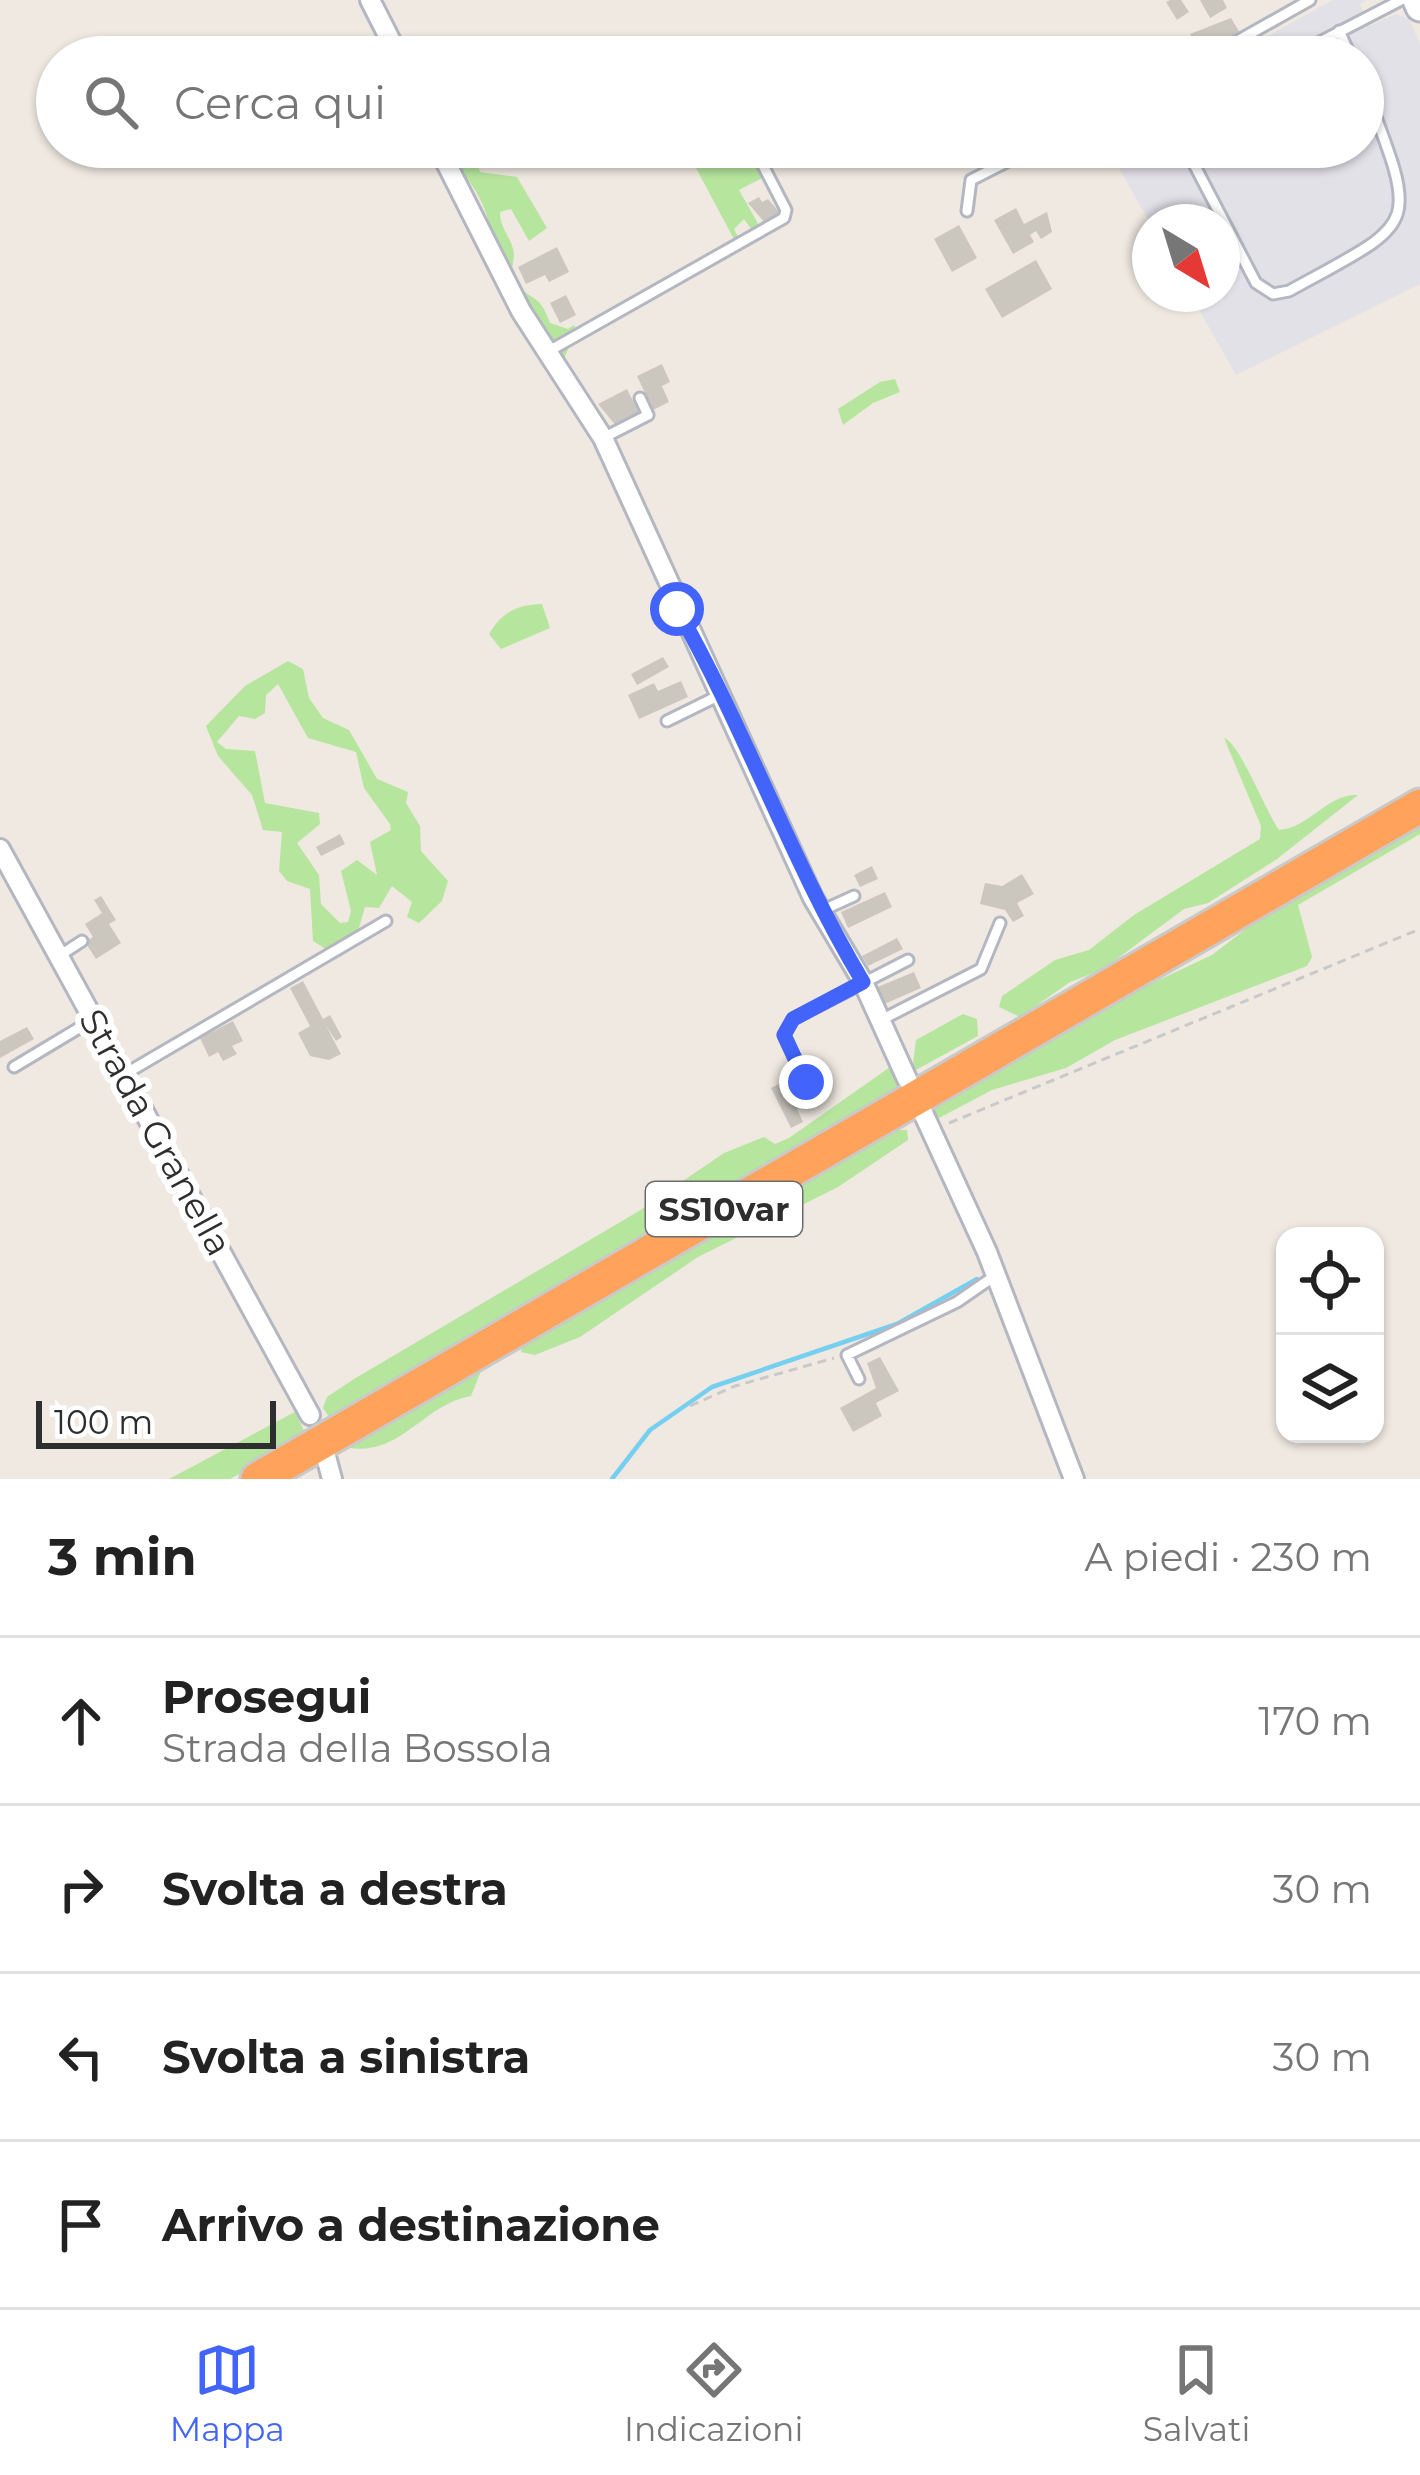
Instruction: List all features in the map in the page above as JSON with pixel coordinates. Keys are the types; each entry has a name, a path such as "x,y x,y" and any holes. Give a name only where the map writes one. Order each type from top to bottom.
{"highway":[{"name":"SS10var","path":"258,1479 1420,806"}],"street":[{"path":"370,0 388,36"},
{"path":"448,168 499,269 603,438 677,609 907,1079"},
{"name":"Strada Granella","path":"0,849 310,1414"},
{"path":"919,1104 996,1275 1075,1479"},
{"path":"324,1449 332,1479"}],"lane":[{"path":"1247,36 1310,0"},
{"path":"1330,36 1401,0"},
{"path":"1339,31 1341,36"},
{"path":"1197,168 1256,283 1273,294 1289,291 1393,240 1408,222 1413,190 1384,127"},
{"path":"549,351 784,218 786,210 764,168"},
{"path":"967,211 971,180 995,168"},
{"path":"603,438 648,415 640,398"},
{"path":"667,721 722,694"},
{"path":"821,911 854,896"},
{"path":"125,1074 386,921"},
{"path":"880,1020 981,969 1000,923"},
{"path":"59,956 82,941"},
{"path":"806,1082 784,1035 793,1019 908,960"},
{"path":"14,1067 94,1019"},
{"path":"859,1379 847,1354 957,1302 996,1275"}],"path":[{"path":"931,1130 1420,929"},
{"path":"690,1406 735,1386 847,1354"}],"shaded area":[{"path":"1333,0 1367,0 1360,4 1369,26 1396,14 1409,19 1420,44 1420,284 1236,375 1200,312 1240,312 1240,204 1139,204 1119,168 1384,168 1384,36 1268,36"}],"green space":[{"path":"457,168 517,177 547,228 529,241 511,209 500,212 519,287 541,304 550,323 568,329 574,325 563,361 544,356 517,322 489,222"},
{"path":"696,168 762,168 766,176 739,190 761,229 754,233 744,219 734,229 740,241 736,243"},
{"path":"895,379 900,392 873,403 843,425 838,409 880,382"},
{"path":"542,604 550,628 501,649 489,634 511,611"},
{"path":"288,661 303,669 309,698 323,718 349,730 377,779 408,792 406,803 420,826 421,851 448,881 442,901 419,923 407,917 412,902 392,886 379,908 365,907 356,938 329,951 313,941 310,889 287,881 279,871 282,832 263,830 252,795 218,756 206,726 245,686","holes":["278,684 308,738 356,752 364,788 390,824 391,830 370,842 377,875 357,860 341,871 351,911 348,922 340,923 321,904 319,875 297,843 320,824 319,813 265,803 255,751 226,749 217,742 239,716 255,719 265,713 266,695"]},
{"path":"1224,738 1237,751 1279,830 1300,823 1337,799 1358,795 1277,859 1208,903 1184,909 1102,970 1070,982 1020,1017 999,1007 1002,996 1055,960 1089,950 1134,915 1260,839 1261,826"},
{"path":"1420,820 1420,834 1298,905 1312,957 1307,966 1115,1040 1066,1068 992,1090 939,1118 930,1112 1110,1003 1212,955 1280,903"},
{"path":"963,1014 977,1019 978,1036 912,1072 916,1040"},
{"path":"893,1065 901,1086 822,1132 803,1150 734,1182 331,1420 323,1408 327,1397 354,1379 639,1211 724,1153 764,1137 775,1144 789,1138"},
{"path":"888,1130 907,1130 908,1140 838,1187 698,1257 580,1337 535,1355 521,1352 523,1342"},
{"path":"481,1371 471,1396 438,1409 394,1439 361,1449 341,1446"},
{"path":"295,1412 307,1437 230,1479 169,1479"}],"building":[{"path":"1181,0 1189,12 1177,20 1166,2"},
{"path":"1200,0 1223,0 1227,8 1210,18"},
{"path":"1231,18 1240,33 1235,36 1190,34"},
{"path":"759,197 762,202 768,199 781,214 765,223 748,203"},
{"path":"1016,208 1024,224 1047,212 1052,232 1041,239 1036,231 1030,235 1034,242 1013,254 994,220"},
{"path":"959,225 977,258 952,272 934,239"},
{"path":"557,247 569,272 549,282 545,275 526,284 518,267"},
{"path":"1036,260 1052,289 1002,318 985,289"},
{"path":"566,295 576,315 560,323 550,303"},
{"path":"662,364 670,382 662,386 669,402 653,410 637,376"},
{"path":"627,389 640,415 617,427 598,404"},
{"path":"663,657 669,667 637,685 631,674"},
{"path":"681,681 688,697 639,719 628,695 654,683 658,691"},
{"path":"340,834 345,844 321,856 316,847"},
{"path":"872,866 878,879 860,887 854,875"},
{"path":"1022,874 1034,894 1017,903 1024,916 1013,922 1005,910 980,904 985,883 1002,886"},
{"path":"885,892 892,907 848,928 841,912"},
{"path":"101,896 116,920 109,924 121,943 96,959 85,942 93,937 85,924 102,913 94,900"},
{"path":"897,938 903,949 868,966 862,956"},
{"path":"914,972 921,988 882,1005 875,988"},
{"path":"303,981 323,1019 330,1015 342,1037 336,1041 326,1026 341,1054 329,1060 310,1056 298,1033 310,1026 290,988"},
{"path":"233,1021 243,1041 232,1046 237,1054 223,1061 218,1052 209,1057 200,1038"},
{"path":"27,1027 34,1039 0,1058 0,1041"},
{"path":"797,1075 811,1102 797,1109 803,1122 791,1128 771,1088"},
{"path":"880,1357 899,1391 876,1403 882,1416 853,1432 840,1408 876,1388 867,1363"}],"waterway":[{"path":"612,1479 650,1430 712,1387 897,1324 977,1279"}],"route":[{"path":"677,609 708,664 813,898 863,982 793,1019 784,1035 806,1082"}]}
